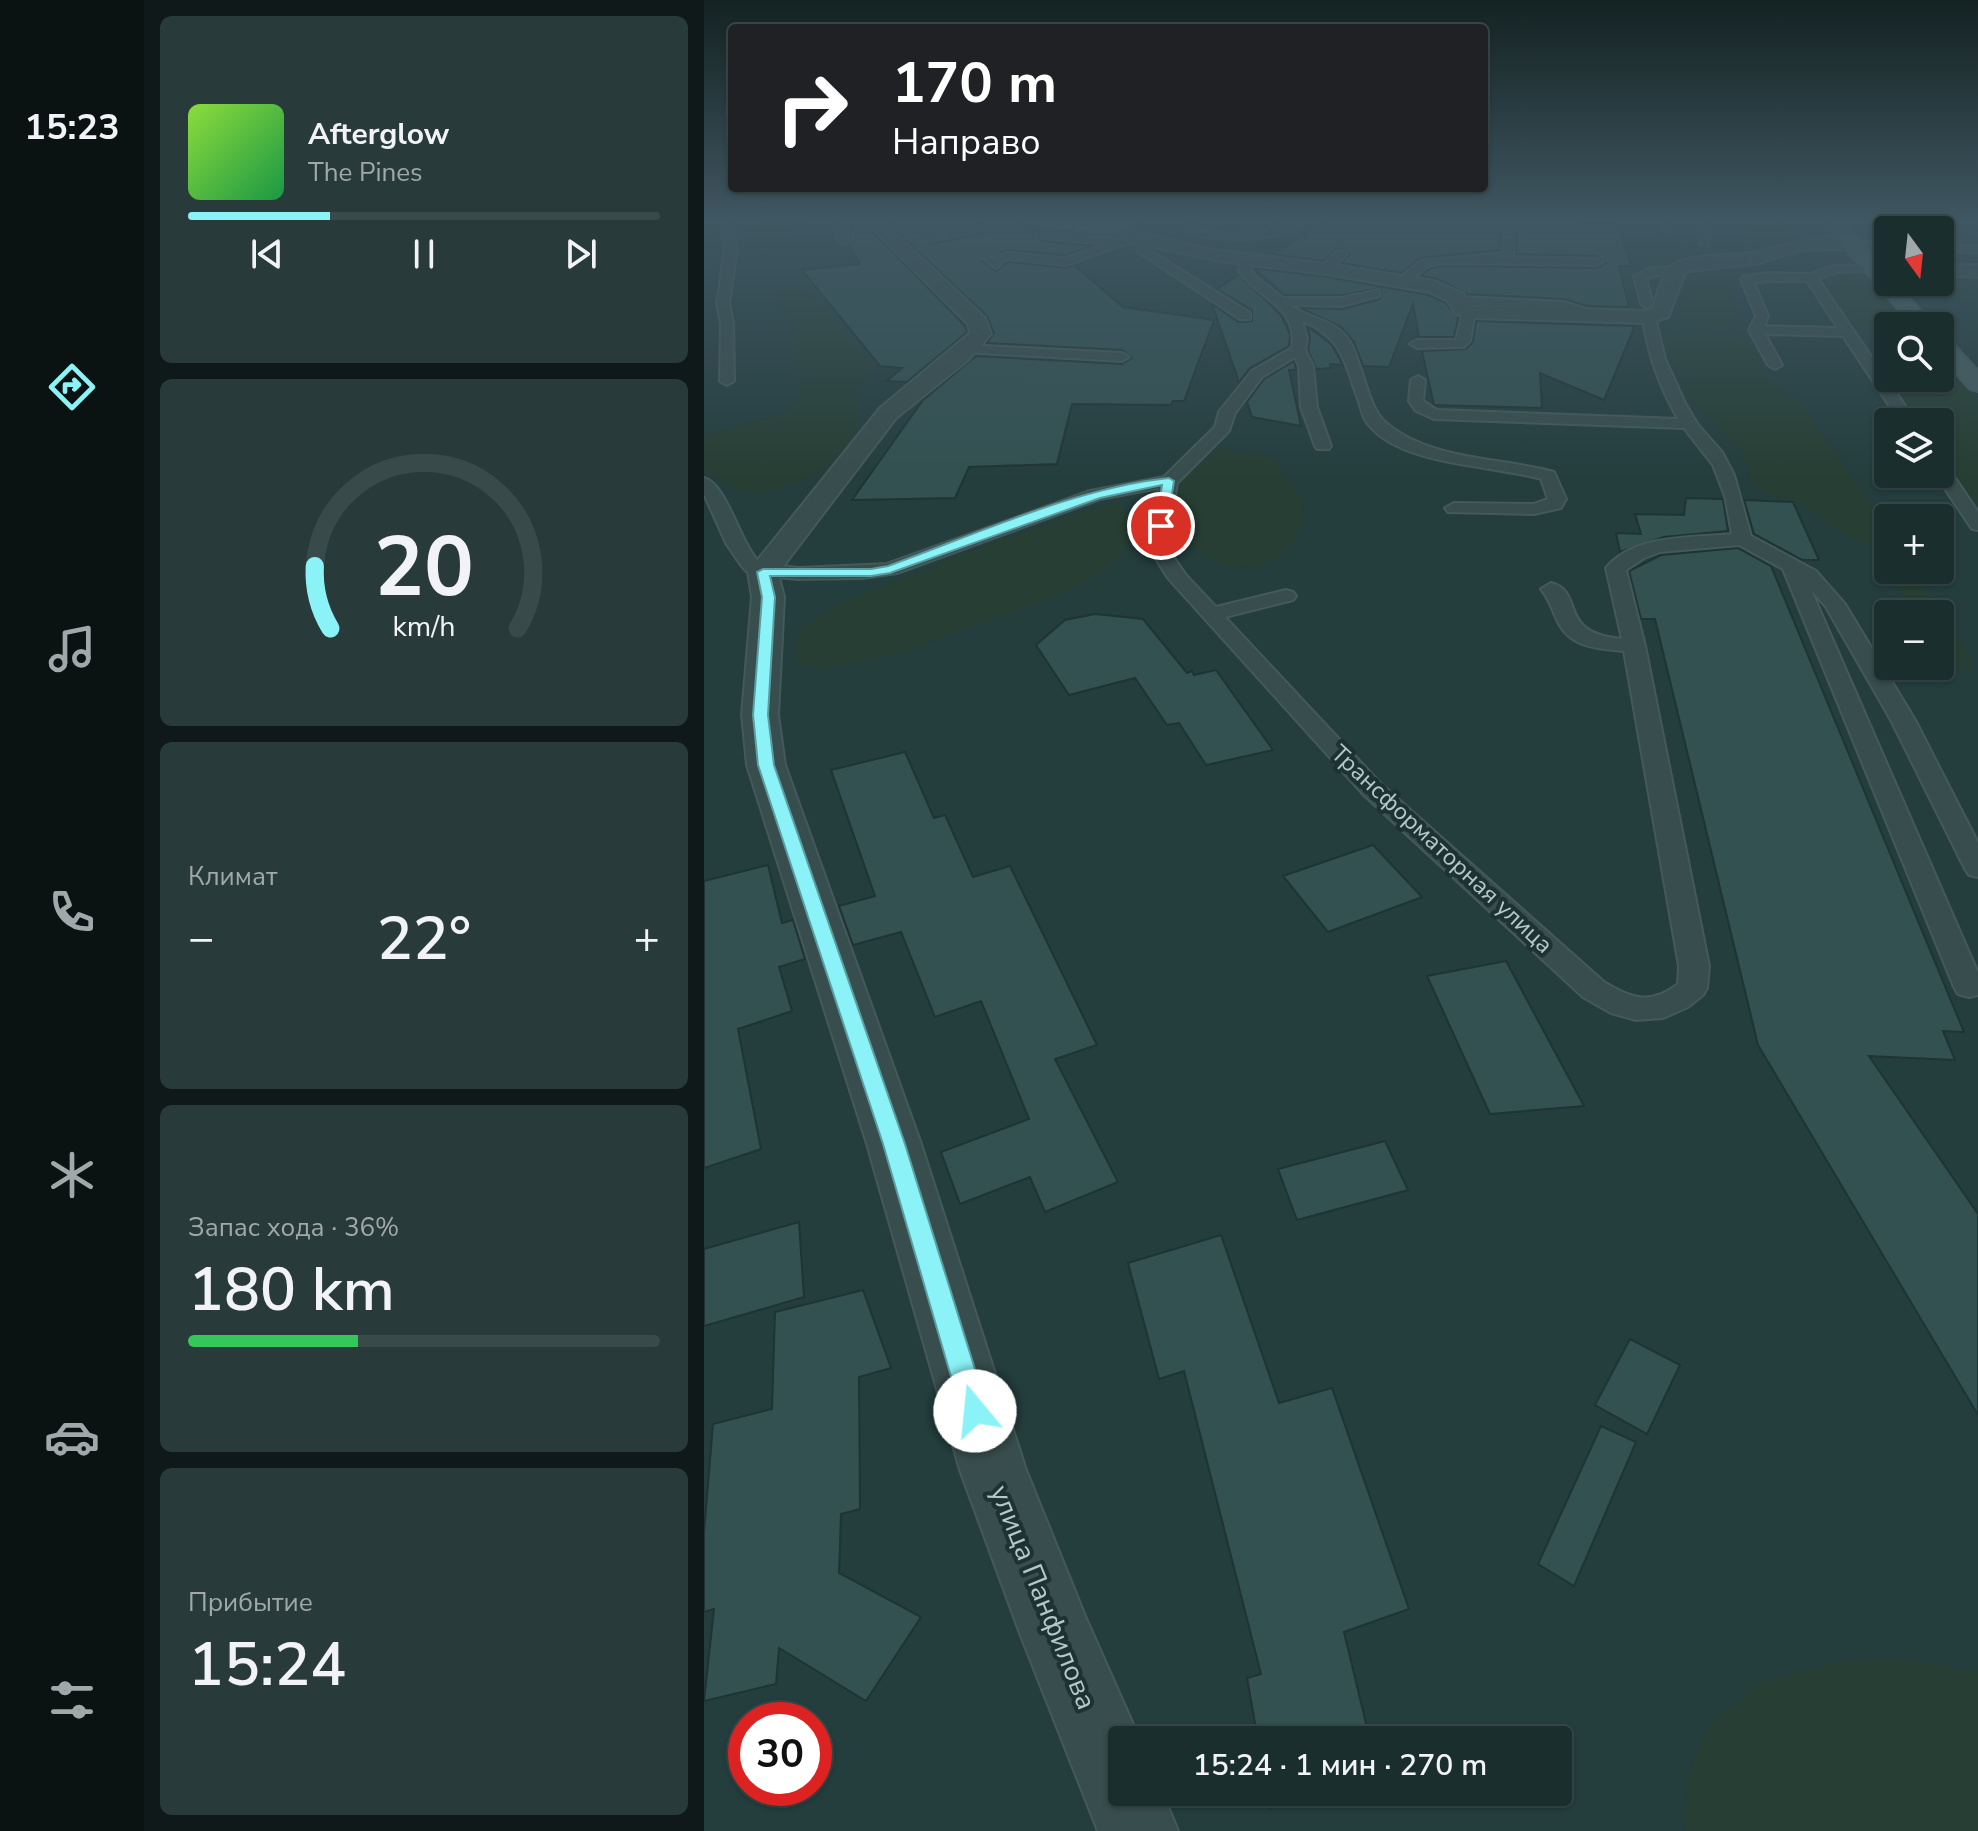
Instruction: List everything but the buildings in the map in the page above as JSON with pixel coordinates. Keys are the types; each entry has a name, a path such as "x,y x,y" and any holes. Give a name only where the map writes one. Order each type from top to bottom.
{"main road":[{"path":"1954,357 1975,378"}],"street":[{"path":"763,572 831,481 889,412 974,342 978,322 963,307"},
{"path":"1548,307 1602,316 1648,310 1661,313 1663,307"},
{"name":"улица Панфилова","path":"763,572 768,597 760,715 766,765 894,1144 993,1470 1108,1755"},
{"name":"улица Панфилова","path":"1129,1806 1138,1831"}],"lane":[{"path":"720,307 727,381"},
{"path":"1232,307 1245,316"},
{"path":"1286,307 1294,314 1327,326 1344,343 1374,422 1393,438 1442,455 1541,473 1552,480 1557,499 1555,504 1534,509 1454,508"},
{"path":"1417,344 1459,344 1463,341 1462,307"},
{"path":"1756,330 1762,316 1758,307"},
{"path":"1831,307 1899,408"},
{"path":"1648,310 1651,340 1690,424 1715,454 1731,489 1742,539"},
{"path":"1294,314 1300,338 1298,350 1306,366 1309,407 1323,446"},
{"path":"1756,330 1848,332"},
{"path":"1756,330 1775,365"},
{"path":"974,342 1122,357"},
{"path":"704,483 711,490 747,559 763,572 871,572 890,569 1096,495 1169,481 1223,428 1227,412 1257,374 1271,363 1298,350"},
{"path":"1418,380 1416,401 1421,408 1434,414 1690,424"},
{"name":"Трансформаторная улица","path":"1169,481 1158,548 1178,578 1372,789 1593,990 1631,1009 1653,1010 1675,1005 1692,988 1694,966 1634,646"},
{"path":"1953,488 1978,525"},
{"path":"1551,589 1559,595 1569,629 1587,640 1634,646 1616,568 1637,554 1658,547 1742,539 1809,575 1835,604 1903,720 1978,869"},
{"path":"1790,563 1969,987"},
{"path":"1212,614 1286,596"}],"green space":[{"path":"779,307 826,307 869,365 867,375 856,392 858,429 839,455 808,478 772,491 739,491 704,467 704,436 782,413 797,404 800,392 795,352 798,326"},
{"path":"1680,307 1737,307 1740,321 1708,325 1677,317"},
{"path":"1841,307 1895,307 1899,312 1874,312 1874,330 1856,328"},
{"path":"1683,334 1736,336 1750,341 1768,381 1802,404 1874,509 1874,550 1830,525 1806,506 1751,488 1742,451 1689,400 1663,342 1665,337"},
{"path":"1954,375 1978,402 1978,507 1954,472 1954,408 1910,408 1900,392 1954,392"},
{"path":"1219,448 1269,455 1302,498 1305,518 1289,549 1269,562 1230,568 1192,548 1186,540 1179,489 1183,478"},
{"path":"1117,504 1128,515 1133,541 1111,566 1070,591 901,653 826,669 802,665 794,657 800,630 829,608 995,542 1095,508"},
{"path":"1894,584 1923,584 1934,600 1903,600"},
{"path":"1954,631 1974,662 1970,669 1954,669"},
{"path":"1901,1658 1978,1672 1978,1831 1684,1831 1689,1772 1706,1729 1759,1683 1840,1661"}],"route":[{"path":"975,1411 894,1144 766,765 760,715 768,597 763,572 871,572 890,569 1096,495 1169,481 1161,526"}]}
